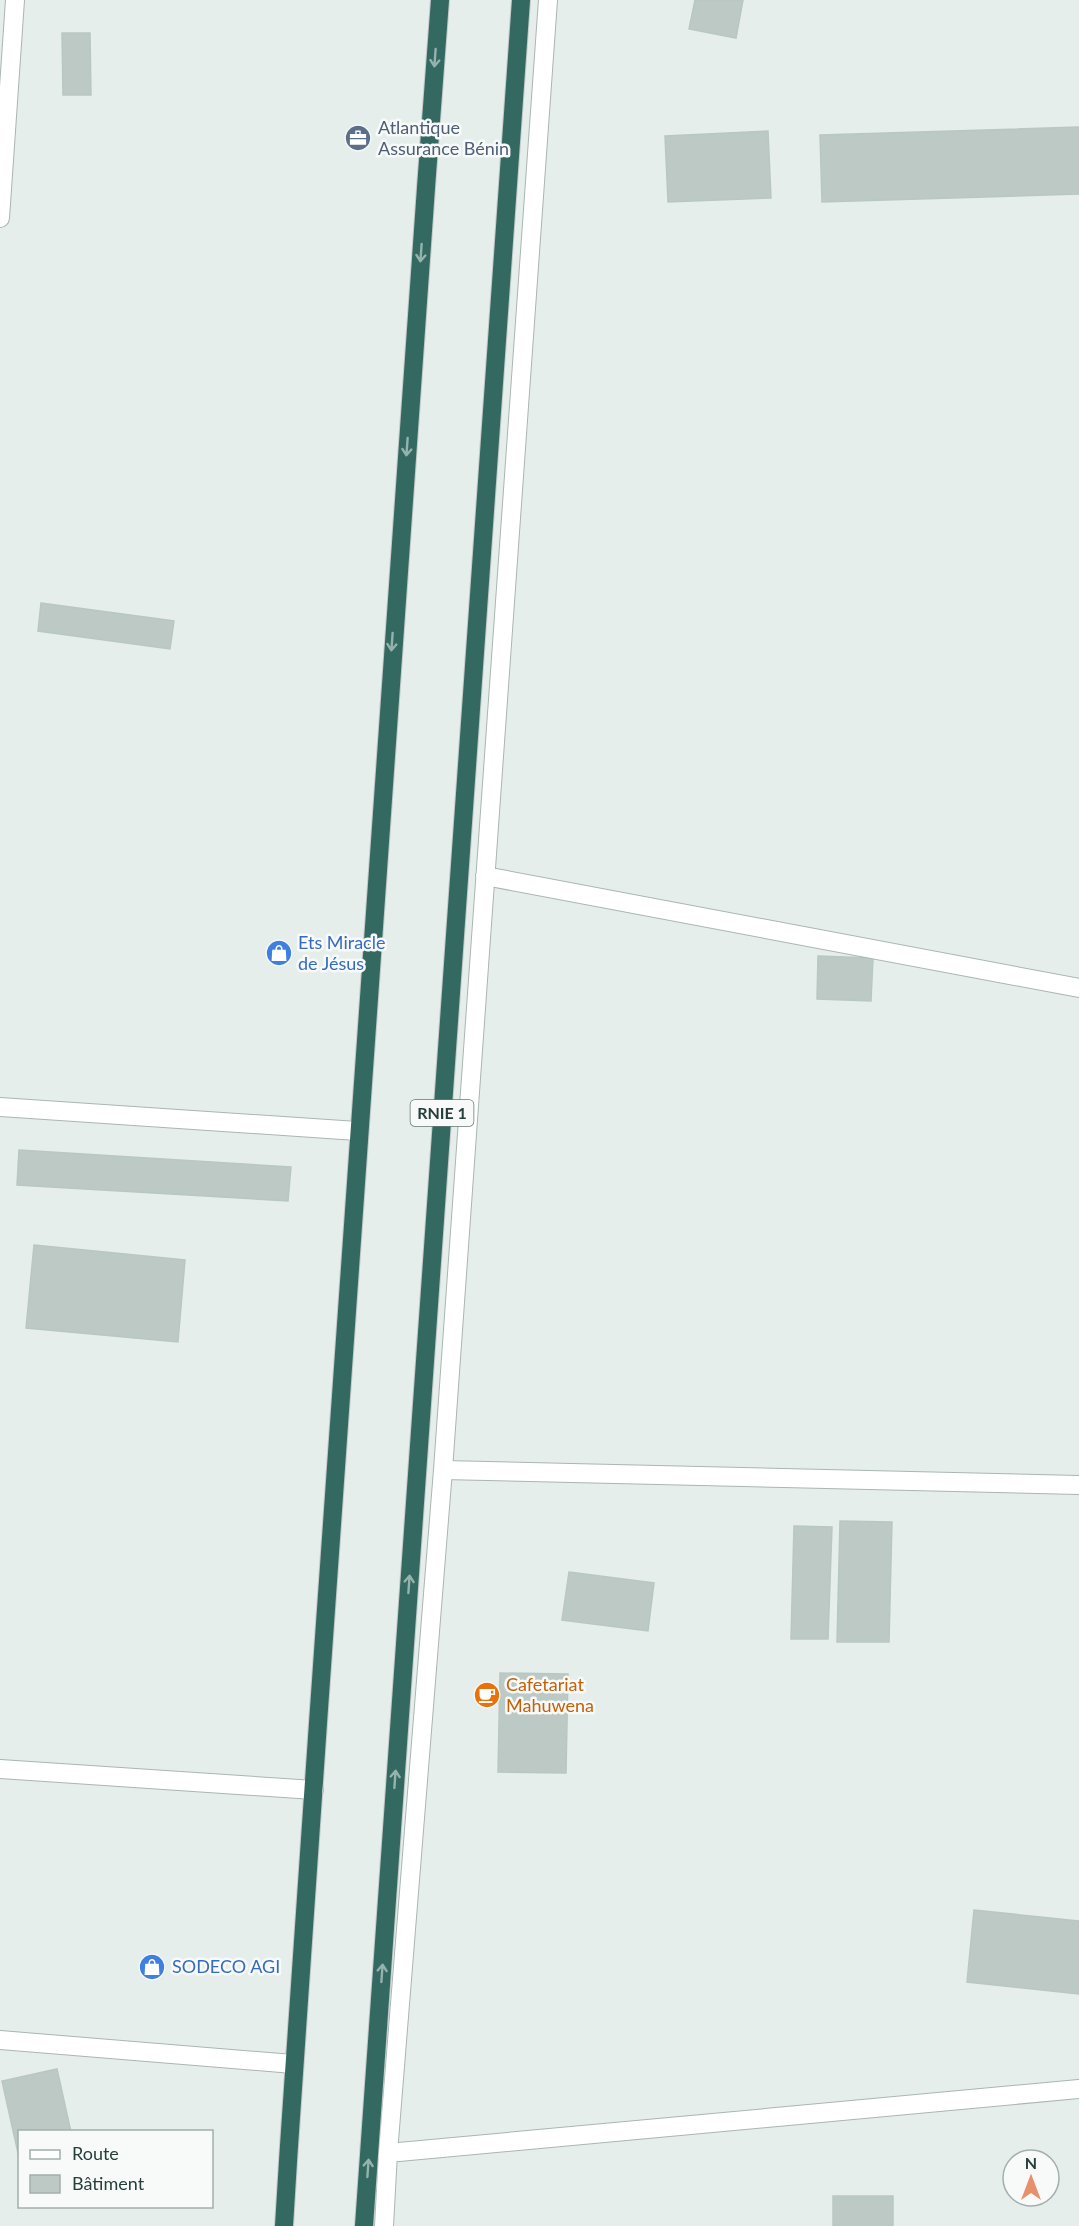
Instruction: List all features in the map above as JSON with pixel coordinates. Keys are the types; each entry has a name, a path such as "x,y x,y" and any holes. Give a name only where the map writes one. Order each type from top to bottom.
{"highway":[{"path":"284,2226 357,1131 440,0"},
{"name":"RNIE 1","path":"364,2226 521,0"}],"street":[{"path":"0,218 15,0"},
{"path":"384,2226 387,2153 443,1470 548,0"},
{"path":"485,876 1079,988"},
{"path":"0,1107 357,1131"},
{"path":"443,1470 1079,1485"},
{"path":"0,1769 314,1790"},
{"path":"0,2040 293,2064"},
{"path":"387,2153 1079,2089"}],"building":[{"path":"695,0 743,0 736,38 689,29"},
{"path":"62,33 90,33 91,95 63,95"},
{"path":"1079,127 1079,194 822,202 820,135"},
{"path":"768,131 771,198 668,202 665,136"},
{"path":"41,603 174,621 170,649 38,631"},
{"path":"818,956 873,958 871,1001 817,999"},
{"path":"19,1150 291,1167 288,1201 17,1185"},
{"path":"34,1245 185,1260 178,1342 26,1328"},
{"path":"840,1521 892,1522 889,1642 837,1642"},
{"path":"794,1526 832,1527 828,1639 791,1639"},
{"path":"569,1572 654,1583 648,1631 562,1620"},
{"path":"500,1673 568,1674 566,1773 498,1772"},
{"path":"974,1910 1079,1921 1079,1994 967,1982"},
{"path":"57,2069 71,2130 18,2130 18,2153 2,2081"},
{"path":"833,2196 893,2196 893,2226 833,2226"}],"place":[{"name":"Atlantique Assurance Bénin","path":"358,138"},
{"name":"Ets Miracle de Jésus","path":"279,953"},
{"name":"Cafetariat Mahuwena","path":"487,1695"},
{"name":"SODECO AGI","path":"152,1967"}]}
